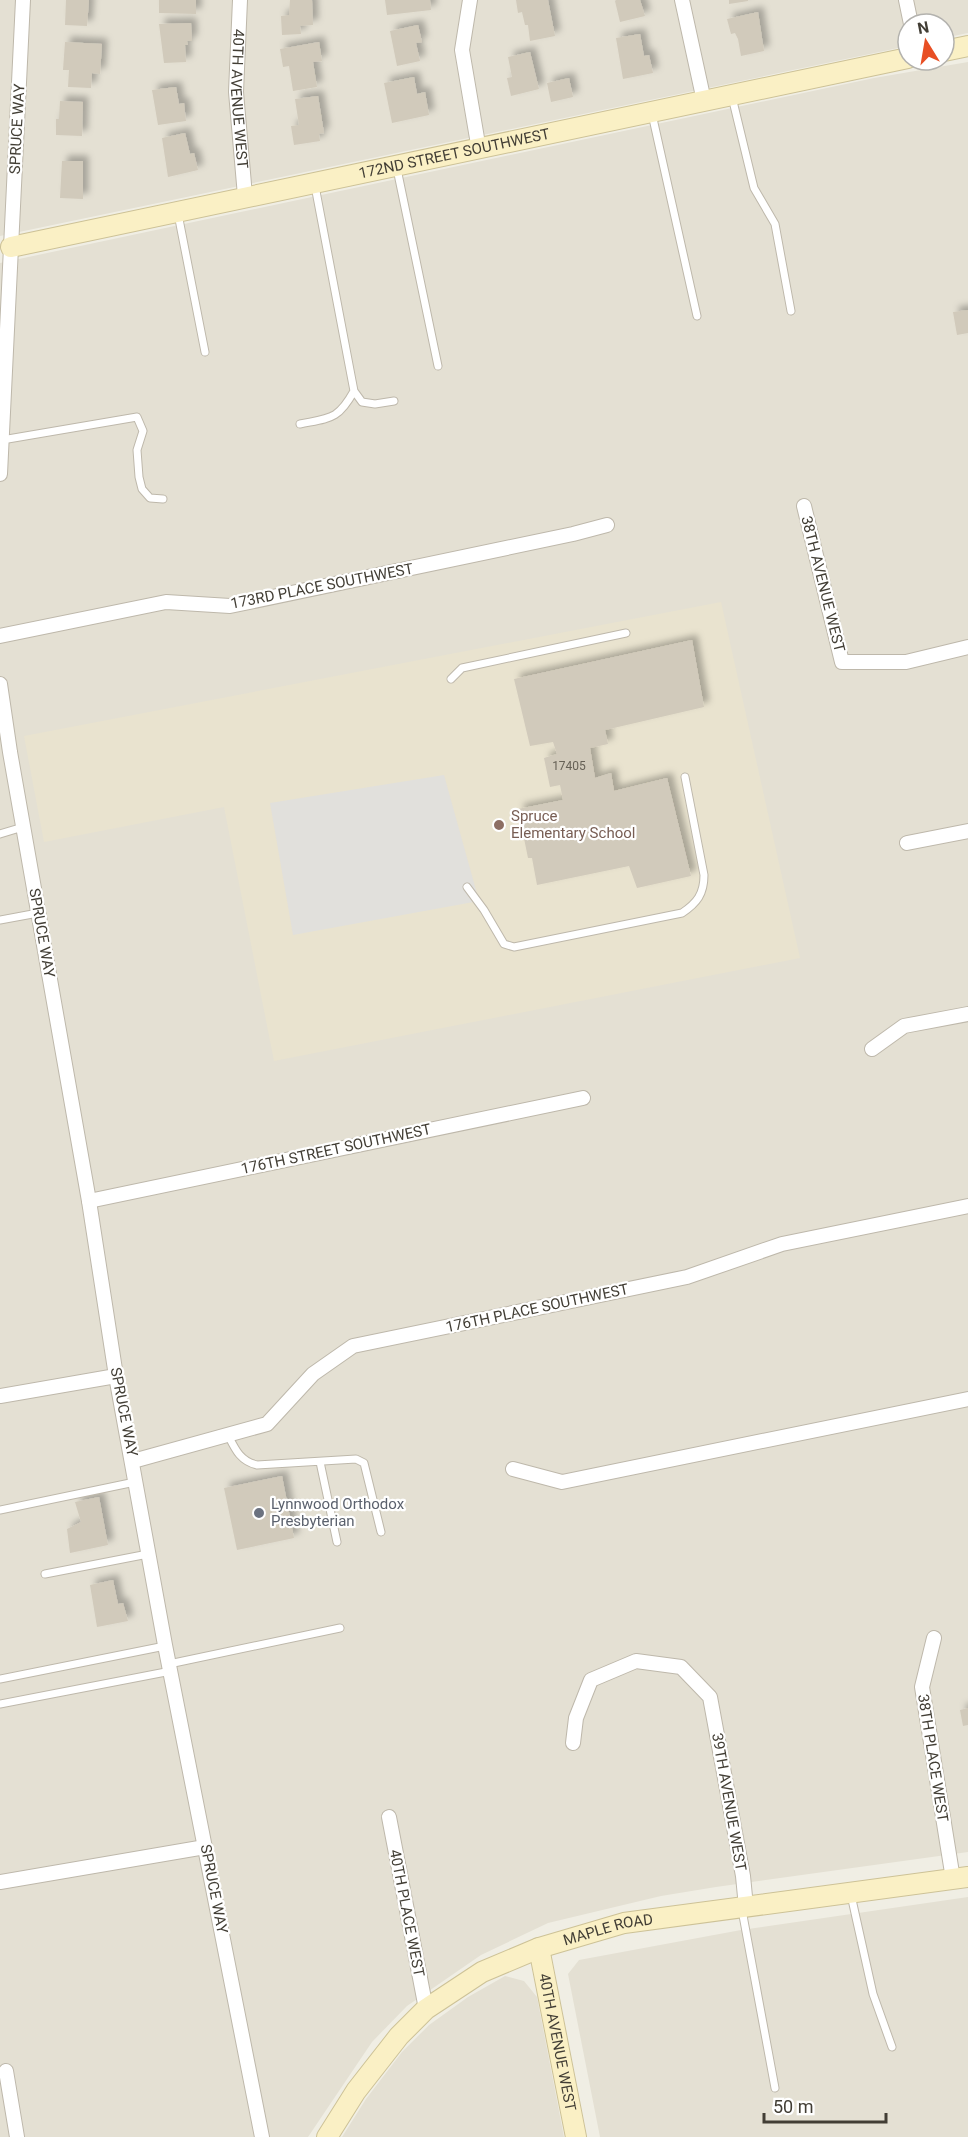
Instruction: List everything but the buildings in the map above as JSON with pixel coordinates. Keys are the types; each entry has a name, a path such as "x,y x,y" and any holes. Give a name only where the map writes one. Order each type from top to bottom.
{"street":[{"name":"SPRUCE WAY","path":"0,474 6,248 23,0"},
{"name":"40TH AVENUE WEST","path":"240,0 236,92 245,196"},
{"path":"470,0 462,50 479,150"},
{"path":"682,0 704,100"},
{"name":"172ND STREET SOUTHWEST","path":"6,248 896,61"},
{"name":"38TH AVENUE WEST","path":"804,506 842,662 906,662 968,647"},
{"name":"173RD PLACE SOUTHWEST","path":"0,636 166,602 230,606 607,525"},
{"name":"SPRUCE WAY","path":"0,684 89,1201 116,1376 165,1646 262,2137"},
{"path":"907,843 968,831"},
{"path":"872,1049 904,1026 968,1014"},
{"name":"176TH STREET SOUTHWEST","path":"89,1201 583,1098"},
{"name":"176TH PLACE SOUTHWEST","path":"133,1461 267,1424 312,1374 353,1346 687,1277 783,1244 968,1206"},
{"path":"0,1396 116,1376"},
{"path":"513,1468 562,1482 968,1399"},
{"name":"38TH PLACE WEST","path":"934,1638 922,1687 960,1878"},
{"name":"39TH AVENUE WEST","path":"573,1743 576,1718 591,1680 636,1661 681,1667 710,1697 743,1876 743,1908"},
{"name":"40TH PLACE WEST","path":"389,1817 426,2009"},
{"path":"0,1882 205,1847"},
{"name":"MAPLE ROAD","path":"327,2137 356,2091 399,2036 426,2009 482,1972 539,1948 624,1923 960,1878"},
{"name":"40TH AVENUE WEST","path":"539,1948 576,2137"},
{"path":"6,2071 17,2137"}],"lane":[{"path":"731,95 754,188 774,224 791,311"},
{"path":"652,111 697,316"},
{"path":"396,166 438,366"},
{"path":"315,183 354,391 362,402 375,404 394,401"},
{"path":"177,211 205,352"},
{"path":"300,424 329,419 345,408 354,391"},
{"path":"2,440 137,417 143,431 137,450 141,489 150,498 163,499"},
{"path":"451,679 462,668 626,633"},
{"path":"467,886 504,944 514,947 682,913 693,906 704,887 704,875 685,777"},
{"path":"0,834 23,827"},
{"path":"0,920 38,913"},
{"path":"228,1435 236,1451 250,1464 267,1466 356,1459 364,1463 381,1532"},
{"path":"320,1462 337,1542"},
{"path":"0,1510 136,1481"},
{"path":"45,1574 149,1554"},
{"path":"0,1704 170,1668 340,1628"},
{"path":"0,1679 165,1646"},
{"path":"851,1893 873,1994 892,2047"},
{"path":"743,1908 774,2088"}],"shaded area":[{"path":"0,0 968,0 968,33 956,36 956,12 896,12 896,49 0,236"},
{"path":"968,62 968,1852 661,1896 548,1923 481,1955 407,2006 372,2042 308,2137 0,2137 0,263 874,78 909,72 956,72 956,64"},
{"name":"Spruce Elementary School","path":"721,602 800,958 274,1061 224,807 44,842 24,736"},
{"path":"444,775 479,901 293,935 270,803"},
{"path":"968,1897 968,2137 600,2137 568,1974 579,1960 741,1930"},
{"path":"505,1976 524,1981 537,1997 564,2137 342,2137 366,2099 402,2052 429,2025 468,1997"}],"place":[{"name":"Spruce Elementary School","path":"499,825"},
{"name":"Lynnwood Orthodox Presbyterian","path":"259,1513"}]}
